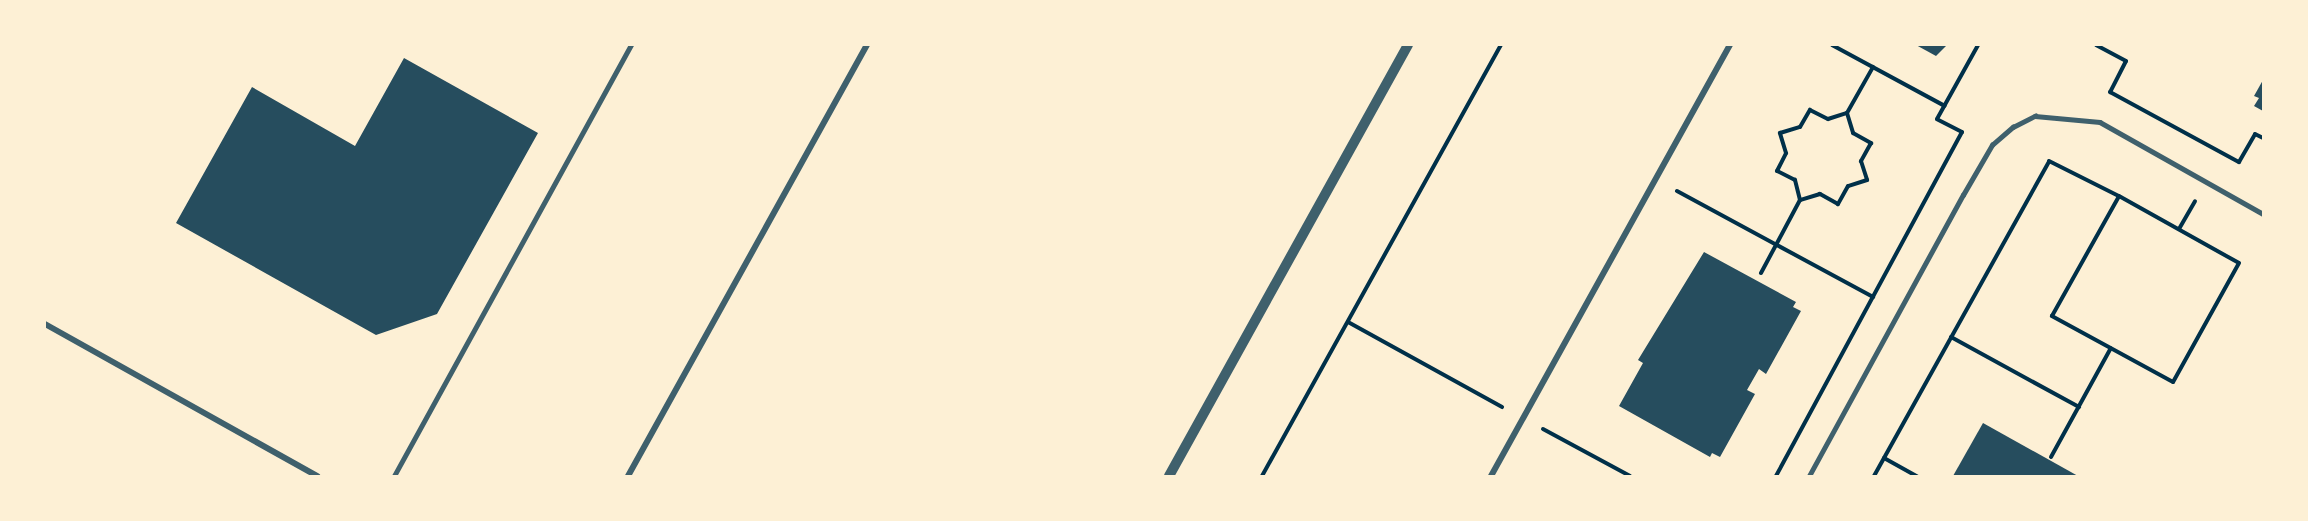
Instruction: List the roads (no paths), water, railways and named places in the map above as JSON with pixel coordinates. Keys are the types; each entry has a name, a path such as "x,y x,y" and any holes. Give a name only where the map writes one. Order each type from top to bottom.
{"street":[{"path":"628,476 867,45"},
{"path":"1169,476 1408,45"},
{"path":"1491,476 1730,45"},
{"path":"45,324 317,476"}],"lane":[{"path":"394,476 631,45"},
{"path":"1809,476 1992,145 2013,127 2035,116 2053,115 2100,122 2263,214"}]}
